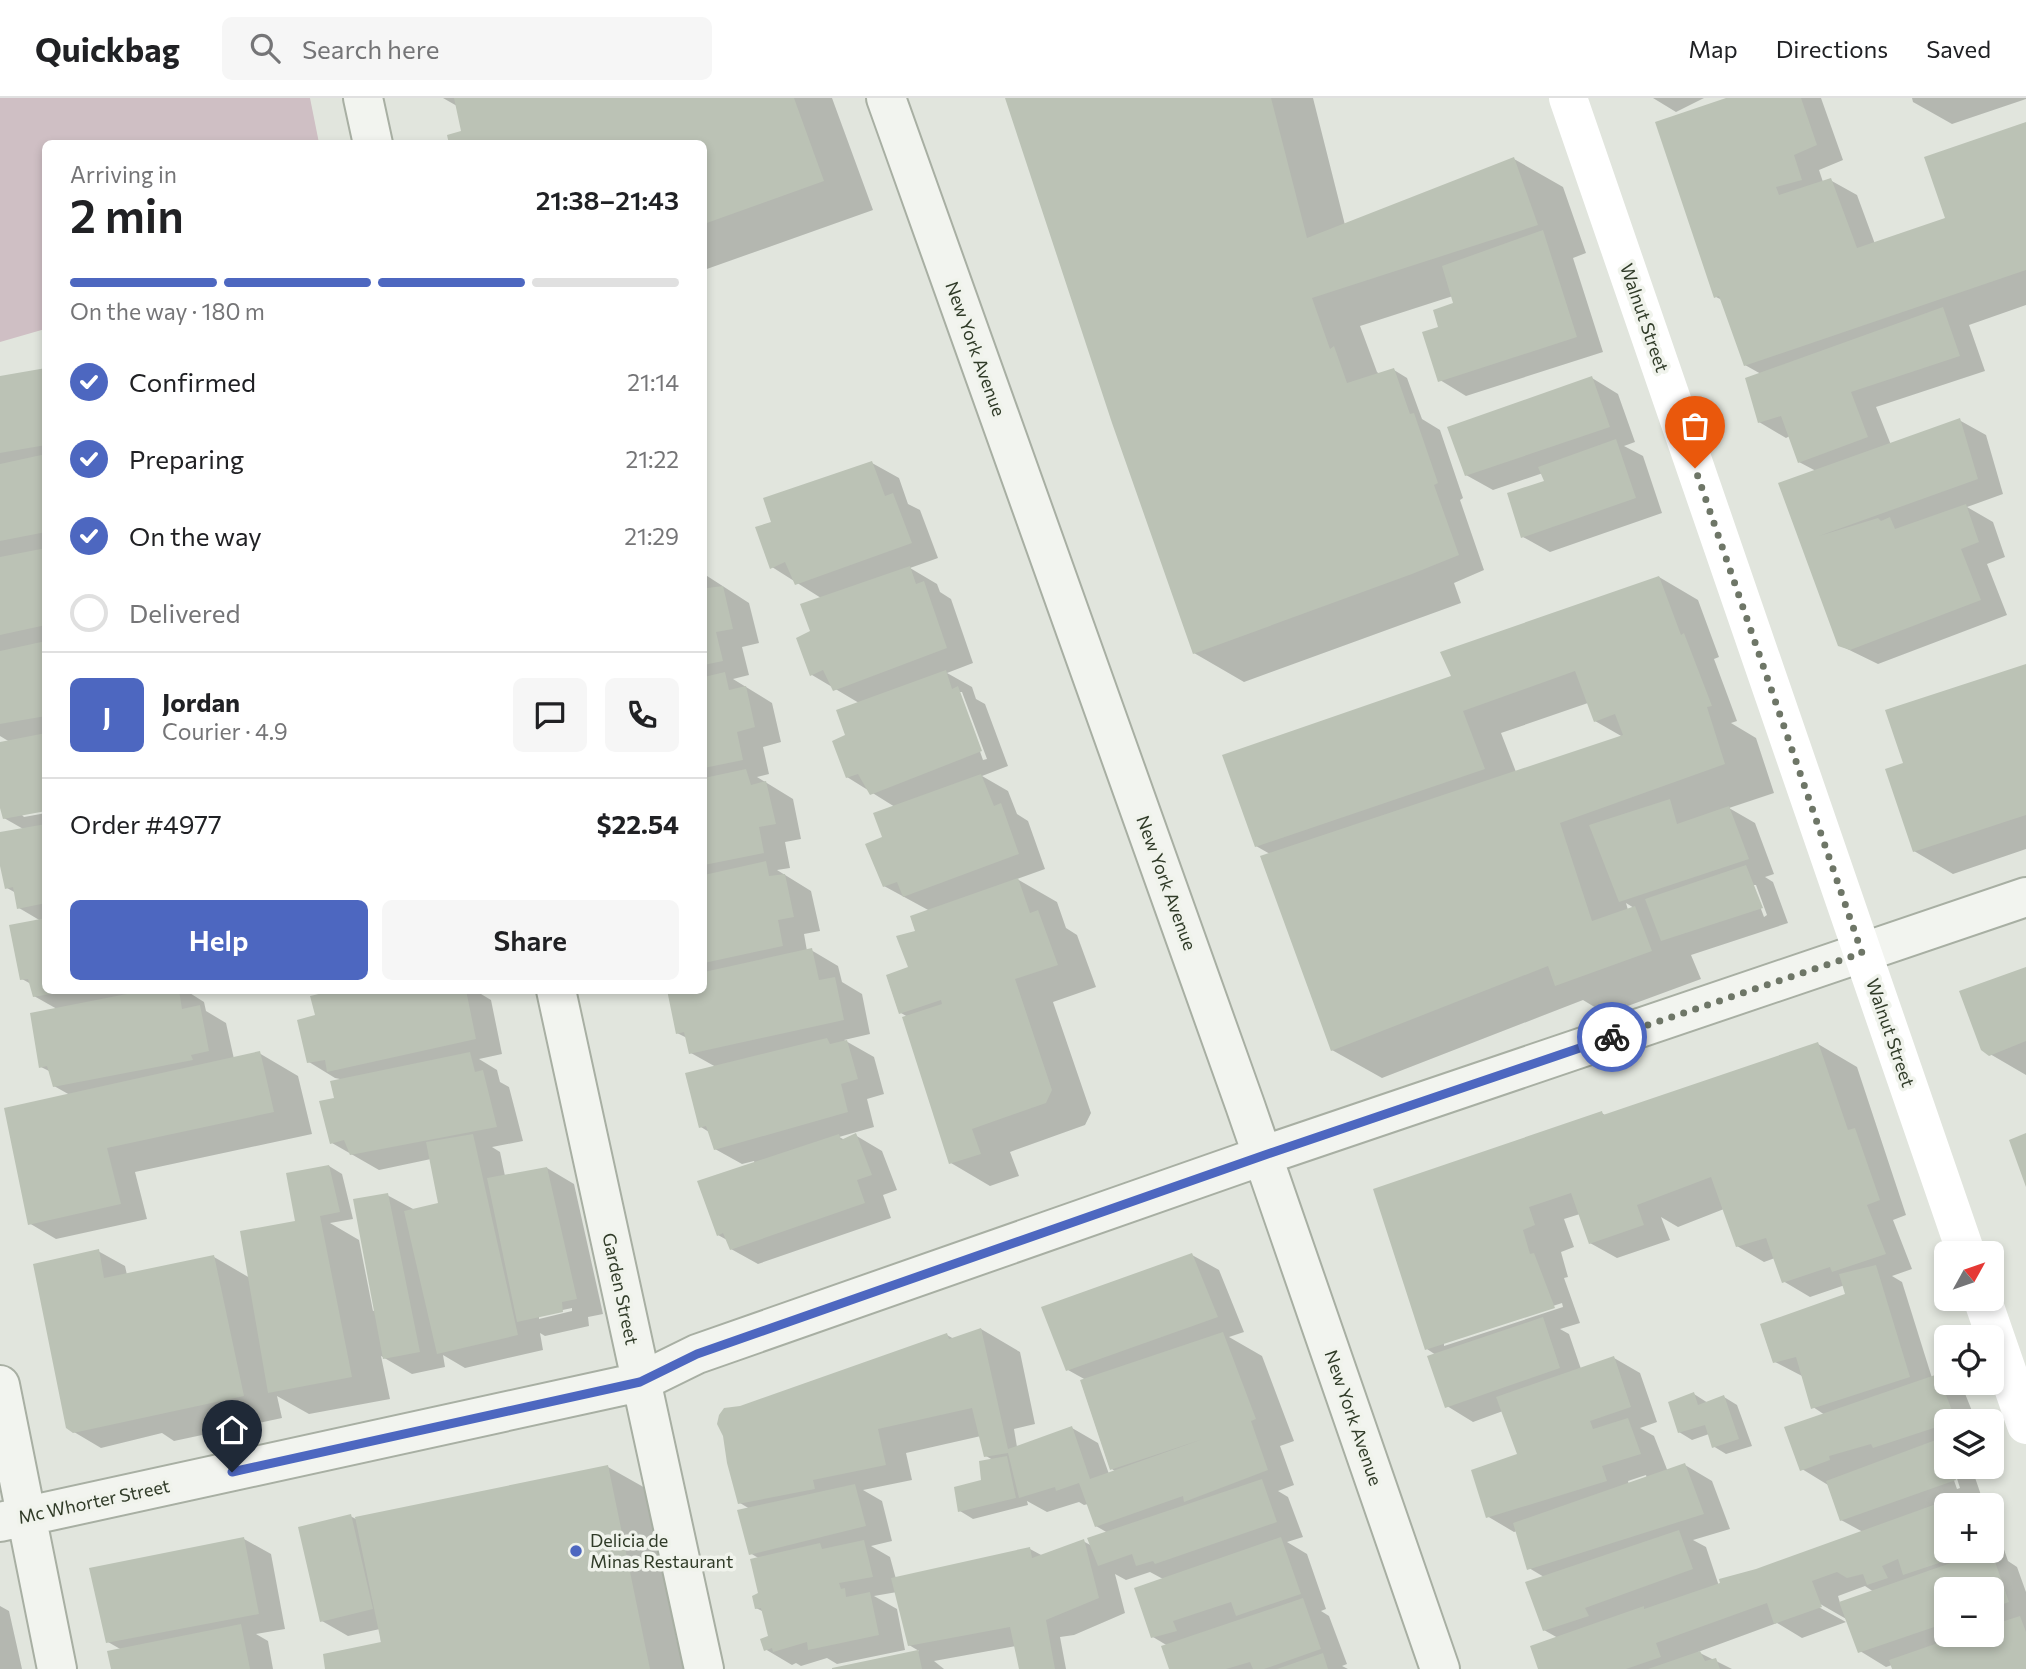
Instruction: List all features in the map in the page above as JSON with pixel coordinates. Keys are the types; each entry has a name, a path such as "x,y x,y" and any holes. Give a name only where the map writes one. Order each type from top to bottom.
{"street":[{"path":"363,98 372,140"},
{"name":"New York Avenue","path":"886,98 1262,1156 1440,1669"},
{"name":"Walnut Street","path":"1568,98 1962,1241"},
{"name":"Mc Whorter Street","path":"13,1520 640,1382 697,1354 1262,1156 2026,897"},
{"name":"Garden Street","path":"557,994 704,1669"},
{"path":"1987,1311 2026,1425"},
{"path":"0,1385 13,1520 57,1669"}],"shaded area":[{"path":"0,98 310,98 318,140 42,140 42,330 0,342"}],"building":[{"path":"454,98 794,98 824,181 707,223 707,140 448,140 447,135 461,131"},
{"path":"1005,98 1271,98 1307,238 1514,157 1538,225 1312,298 1330,349 1334,346 1347,383 1394,368 1410,414 1414,413 1438,483 1434,485 1459,555 1193,654 1112,423"},
{"path":"1726,98 1801,98 1817,145 1794,155 1802,180 1776,187 1779,195 1831,178 1857,248 1945,218 1924,157 2026,122 2026,270 1744,366 1719,296 1714,298 1655,122"},
{"path":"1543,230 1577,337 1438,382 1422,332 1438,327 1433,310 1453,303 1442,266"},
{"path":"1943,307 1960,356 1851,392 1868,437 1798,463 1781,416 1758,423 1745,378"},
{"path":"42,369 42,446 0,453 0,376"},
{"path":"1592,376 1610,427 1465,476 1447,427"},
{"path":"1960,418 1978,479 1819,536 1878,518 1881,521 1890,517 1895,529 1966,504 1979,542 1961,549 1981,600 1850,650 1838,646 1778,483"},
{"path":"1616,439 1636,498 1521,538 1507,493 1544,481 1538,467"},
{"path":"42,455 42,533 0,541 0,464"},
{"path":"872,461 885,496 893,493 912,543 795,585 785,562 770,569 755,527 771,522 763,498"},
{"path":"42,549 42,626 0,635 0,557"},
{"path":"910,566 916,584 924,581 947,648 833,691 823,670 810,676 796,638 810,631 800,604"},
{"path":"1659,576 1712,706 1707,707 1725,764 1560,823 1592,921 1635,906 1652,951 1555,986 1548,966 1331,1051 1260,856 1623,735 1615,714 1594,722 1575,671 1463,711 1485,769 1255,847 1222,755 1451,676 1440,652"},
{"path":"723,586 733,629 716,632 723,661 707,664 707,588"},
{"path":"42,642 42,717 0,724 0,651"},
{"path":"2026,664 2026,815 1913,852 1885,769 1903,763 1885,710"},
{"path":"946,670 952,689 958,686 982,751 870,795 858,774 846,778 832,741 845,735 836,710"},
{"path":"725,672 729,690 746,686 755,727 737,732 743,760 707,767 707,676"},
{"path":"42,734 42,812 3,819 0,808 0,742"},
{"path":"746,769 751,785 766,781 776,824 759,827 764,853 707,864 707,777"},
{"path":"981,774 994,806 1001,803 1019,854 903,897 897,882 883,887 865,844 882,837 873,813"},
{"path":"1670,799 1677,824 1729,806 1749,859 1619,902 1589,825"},
{"path":"42,825 42,904 17,909 13,887 5,889 0,866 0,832"},
{"path":"766,861 769,876 785,874 794,917 778,920 783,946 707,962 707,874"},
{"path":"1746,865 1763,908 1661,941 1645,899"},
{"path":"1018,878 1030,913 1038,910 1058,965 1015,979 1052,1090 1046,1103 972,1129 981,1154 949,1164 902,1017 942,1004 941,1000 899,1014 886,975 908,967 896,936 915,931 910,916"},
{"path":"42,919 42,994 50,994 33,997 28,979 20,980 9,925"},
{"path":"812,948 819,980 835,977 844,1020 689,1054 684,1032 676,1034 668,994 707,994 707,971"},
{"path":"2026,967 2026,1041 1989,1056 1981,1050 1959,991"},
{"path":"127,994 180,994 182,1009 200,1005 209,1051 191,1055 193,1060 53,1087 47,1066 39,1068 30,1013"},
{"path":"467,994 476,1039 327,1072 325,1060 307,1063 297,1020 315,1015 310,996"},
{"path":"827,1038 830,1044 847,1040 858,1079 841,1084 848,1112 714,1150 706,1126 699,1128 685,1073"},
{"path":"1818,1042 1848,1130 1855,1128 1880,1200 1867,1205 1886,1254 1832,1272 1830,1267 1782,1283 1766,1238 1736,1247 1711,1177 1637,1205 1644,1225 1589,1244 1571,1193 1529,1207 1535,1225 1523,1230 1530,1254 1534,1253 1555,1308 1425,1350 1373,1189 1602,1111 1603,1115"},
{"path":"260,1051 274,1112 107,1148 121,1204 28,1225 4,1108"},
{"path":"470,1052 475,1072 483,1070 497,1127 350,1155 344,1140 330,1144 319,1101 334,1098 330,1081"},
{"path":"856,1133 872,1175 857,1180 865,1203 730,1250 723,1233 717,1236 697,1181 839,1134 841,1140"},
{"path":"2026,1133 2026,1187 2009,1140"},
{"path":"473,1134 518,1335 437,1354 404,1211 438,1203 426,1142"},
{"path":"329,1165 340,1212 320,1216 352,1377 268,1393 240,1231 295,1221 286,1173"},
{"path":"547,1167 577,1299 562,1302 563,1312 517,1322 487,1178"},
{"path":"388,1193 420,1352 383,1359 353,1199"},
{"path":"99,1249 104,1278 214,1255 244,1396 73,1433 66,1428 33,1264"},
{"path":"1192,1253 1218,1317 1066,1371 1041,1307"},
{"path":"1876,1265 1910,1377 1811,1409 1796,1357 1773,1363 1760,1324 1845,1294 1839,1274"},
{"path":"1543,1317 1560,1368 1445,1408 1427,1356"},
{"path":"981,1328 1008,1449 1072,1426 1090,1479 1203,1439 1110,1470 1080,1380 1223,1332 1256,1419 1251,1421 1268,1470 1184,1502 1183,1496 1095,1527 1079,1483 1056,1491 1055,1487 1019,1498 1008,1453 984,1457 972,1408 878,1429 886,1465 813,1480 815,1489 738,1504 723,1436 717,1424 724,1408 740,1406 947,1333 949,1339"},
{"path":"1614,1356 1631,1407 1590,1421 1593,1429 1628,1418 1641,1454 1602,1466 1607,1481 1486,1518 1471,1470 1517,1454 1496,1397"},
{"path":"1934,1375 1934,1395 1946,1395 1951,1409 1934,1409 1934,1428 1873,1448 1871,1444 1829,1456 1830,1460 1800,1471 1784,1427"},
{"path":"1694,1392 1698,1405 1724,1395 1739,1439 1712,1448 1705,1425 1678,1433 1668,1402"},
{"path":"1934,1441 1934,1479 1956,1480 1840,1521 1826,1481"},
{"path":"1007,1456 1016,1498 958,1512 954,1487 981,1480 979,1461"},
{"path":"1685,1463 1704,1514 1527,1570 1513,1523"},
{"path":"608,1465 650,1669 325,1669 323,1654 381,1642 355,1517"},
{"path":"1262,1479 1277,1522 1155,1564 1153,1561 1136,1566 1132,1554 1098,1566 1087,1538"},
{"path":"855,1484 866,1526 749,1555 737,1510"},
{"path":"1934,1505 1934,1563 1939,1563 1903,1575 1898,1559 1882,1566 1888,1578 1867,1585 1863,1574 1847,1578 1837,1572 1812,1581 1822,1607 1774,1624 1767,1603 1656,1643 1661,1657 1626,1669 1538,1669 1530,1646 1720,1583 1719,1579 1756,1569"},
{"path":"351,1514 373,1609 320,1622 298,1527"},
{"path":"1679,1530 1693,1569 1585,1608 1589,1616 1543,1631 1525,1582"},
{"path":"244,1537 259,1614 106,1643 89,1568"},
{"path":"1281,1537 1301,1594 1236,1616 1231,1602 1173,1621 1177,1631 1151,1638 1134,1588"},
{"path":"1084,1539 1099,1598 1046,1620 1055,1669 1019,1669 1010,1627 908,1646 891,1578 1030,1547 1032,1558"},
{"path":"864,1540 873,1577 839,1583 841,1589 845,1588 846,1597 870,1592 879,1635 808,1650 807,1642 773,1652 772,1648 764,1651 760,1639 768,1636 761,1608 755,1609 752,1596 758,1593 750,1559 820,1543 822,1549"},
{"path":"1951,1563 1996,1563 2000,1577 1934,1577 1934,1627 1858,1653 1839,1602"},
{"path":"2004,1588 2009,1602 2004,1604"},
{"path":"1303,1598 1321,1649 1264,1669 1253,1669 1250,1662 1226,1669 1169,1669 1161,1646"},
{"path":"2020,1616 2026,1632 2026,1669 1892,1669 1889,1660 1934,1644 1934,1647 2004,1647 2004,1621"},
{"path":"241,1624 250,1669 111,1669 107,1651"},
{"path":"918,1650 922,1669 832,1669 832,1668"},
{"path":"1700,1651 1705,1661 1716,1658 1720,1669 1648,1669"},
{"path":"1323,1653 1328,1669 1277,1669"}],"way so far":[{"path":"1612,1037 1862,953 1695,468"}],"place":[{"name":"Delicia de Minas Restaurant","path":"576,1551"}],"route":[{"path":"232,1472 640,1382 697,1354 1262,1156 1612,1037"}]}
